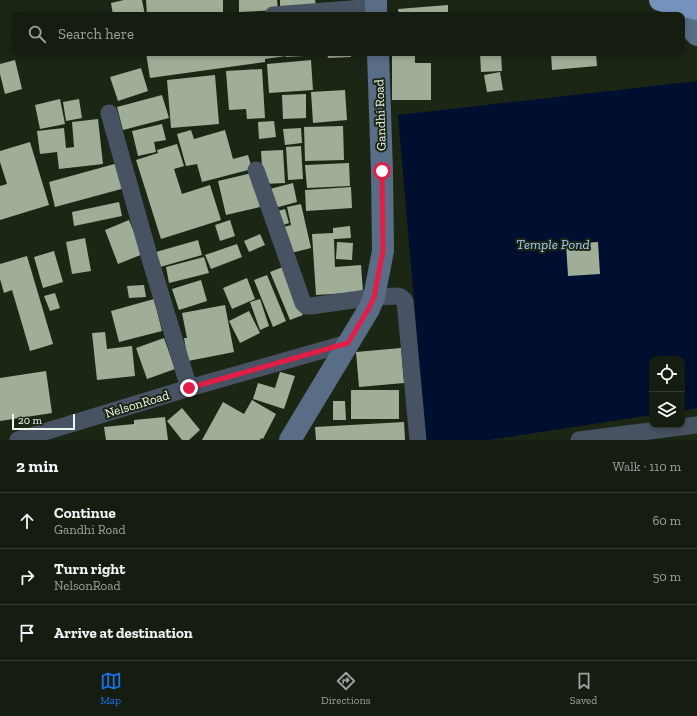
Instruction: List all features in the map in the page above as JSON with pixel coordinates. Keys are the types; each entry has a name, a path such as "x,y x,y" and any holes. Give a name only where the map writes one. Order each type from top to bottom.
{"highway":[{"path":"667,5 697,9"}],"main road":[{"path":"685,22 697,35"},
{"name":"Gandhi Road","path":"290,440 369,308 374,297 383,251 378,56"}],"street":[{"path":"312,12 376,7"},
{"path":"109,113 146,245 189,388"},
{"path":"256,170 303,303 306,306 374,297 401,297 405,301 418,440"},
{"name":"NelsonRoad","path":"18,440 189,388 348,343"},
{"path":"579,440 697,426"}],"water":[{"name":"Temple Pond","path":"697,81 697,408 685,410 685,356 649,356 649,415 489,440 426,440 398,115"}],"building":[{"path":"124,0 142,0 144,12 112,12 111,3"},
{"path":"146,0 223,0 223,12 147,12"},
{"path":"239,0 277,0 278,10 239,12"},
{"path":"280,0 315,0 316,5 280,7"},
{"path":"448,5 448,12 398,12 398,9"},
{"path":"146,56 286,56 265,59 265,62 150,78"},
{"path":"328,56 351,56 351,57 328,58"},
{"path":"392,56 415,56 415,63 431,63 431,100 392,100"},
{"path":"480,56 501,56 502,71 481,72"},
{"path":"551,56 596,56 597,66 552,70"},
{"path":"15,60 22,89 5,94 0,74 0,64"},
{"path":"311,60 313,90 269,93 267,64"},
{"path":"141,68 148,91 118,101 110,77"},
{"path":"262,69 265,118 247,119 246,109 229,110 226,71"},
{"path":"500,72 503,90 487,92 484,75"},
{"path":"215,75 219,124 171,128 167,80"},
{"path":"345,90 347,120 313,123 311,92"},
{"path":"306,94 306,118 283,119 282,95"},
{"path":"162,95 169,118 123,130 117,107"},
{"path":"60,99 65,124 40,129 35,105"},
{"path":"79,99 82,118 66,121 63,102"},
{"path":"98,119 103,164 59,169 57,152 40,154 37,131 64,128 66,148 74,147 72,122"},
{"path":"274,121 276,137 259,139 258,122"},
{"path":"162,124 166,140 154,142 156,152 138,156 132,131"},
{"path":"343,126 344,160 305,161 304,127"},
{"path":"301,128 302,143 285,145 283,129"},
{"path":"191,130 194,139 225,130 233,159 248,155 252,169 202,182 197,164 186,166 177,134"},
{"path":"30,142 49,205 0,220 0,186 7,184 0,162 0,151"},
{"path":"177,144 184,166 174,169 182,194 210,185 221,220 161,239 136,160 158,153 157,150"},
{"path":"301,146 303,179 288,180 286,147"},
{"path":"283,150 285,183 263,184 261,151"},
{"path":"118,163 125,188 55,207 49,182"},
{"path":"349,163 350,186 307,188 305,165"},
{"path":"252,173 260,207 226,215 218,181"},
{"path":"293,183 297,202 271,209 266,190"},
{"path":"351,187 352,208 306,211 305,190"},
{"path":"119,202 122,216 74,226 72,212"},
{"path":"301,204 311,248 287,254 280,228 291,225 287,207"},
{"path":"285,209 289,223 278,227 274,212"},
{"path":"129,220 143,254 118,264 105,230"},
{"path":"230,220 235,236 220,241 215,225"},
{"path":"350,226 351,238 334,239 335,267 361,265 363,292 316,295 312,234 333,233 333,228"},
{"path":"260,234 265,245 249,252 244,241"},
{"path":"85,238 91,271 72,274 66,242"},
{"path":"198,240 202,255 160,267 156,252"},
{"path":"337,242 353,243 352,260 336,259"},
{"path":"598,242 600,274 568,276 566,244"},
{"path":"237,244 242,257 211,269 205,255"},
{"path":"54,251 63,282 43,288 34,257"},
{"path":"27,256 53,344 30,351 12,290 4,293 0,279 0,264"},
{"path":"204,257 209,273 169,283 166,267"},
{"path":"283,267 303,315 290,320 270,272"},
{"path":"267,275 286,321 273,327 254,280"},
{"path":"247,278 255,299 232,309 223,288"},
{"path":"201,280 207,301 179,310 172,289"},
{"path":"144,285 146,297 129,298 127,286"},
{"path":"55,293 60,308 50,311 44,296"},
{"path":"154,299 162,331 119,342 111,311"},
{"path":"260,299 269,326 260,330 250,302"},
{"path":"225,305 234,352 188,361 184,338 187,338 182,313"},
{"path":"249,311 260,333 240,343 229,321"},
{"path":"105,332 107,349 132,346 135,376 97,380 92,333"},
{"path":"164,338 175,369 147,379 136,348"},
{"path":"401,348 404,383 359,387 356,352"},
{"path":"46,371 52,413 0,421 0,378"},
{"path":"280,372 295,376 284,409 253,399 258,383 275,388"},
{"path":"351,390 399,390 399,419 351,419"},
{"path":"252,400 276,414 263,439 202,440 223,402 244,414"},
{"path":"333,401 345,401 346,420 333,420"},
{"path":"182,408 200,430 189,440 182,440 167,421"},
{"path":"165,417 168,440 106,440 104,427 134,424 134,420"},
{"path":"404,422 405,440 316,440 315,427"}],"route":[{"path":"189,388 348,343 374,297 383,251 382,171"}]}
